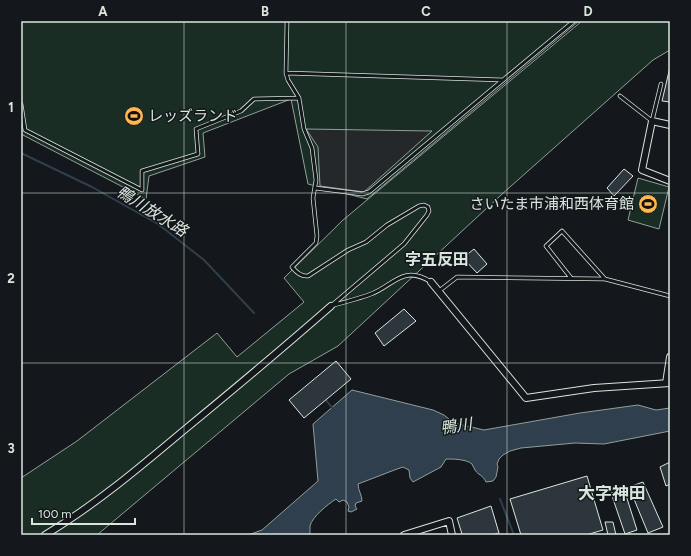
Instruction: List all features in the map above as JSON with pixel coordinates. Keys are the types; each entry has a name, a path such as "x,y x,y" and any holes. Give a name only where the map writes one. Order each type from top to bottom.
{"street":[{"path":"670,125 652,121 642,170 670,181"},
{"path":"431,282 526,398 594,388 668,383 670,357"},
{"path":"45,535 78,514 120,483 332,306"},
{"path":"404,535 449,521 452,535"}],"lane":[{"path":"287,21 286,73 288,80 300,98 304,129 312,148 316,180 313,198 317,236 316,243 292,267 304,277 312,274 348,250 366,242 387,225 419,206 424,205 428,207 429,211 404,244 332,306"},
{"path":"315,188 362,194 368,192 574,21"},
{"path":"286,73 503,80"},
{"path":"620,96 652,121 661,84"},
{"path":"21,104 25,130 142,190 142,171 198,154 196,129 241,111 254,99 300,98"},
{"path":"571,278 546,246 562,231 605,278"},
{"path":"332,306 378,291 399,277 420,277 431,282"},
{"path":"438,291 457,277 605,278 670,296"}],"green space":[{"name":"レッズランド","path":"21,21 579,21 367,199 308,184 291,99 203,133 205,157 149,176 146,199 21,134"},
{"path":"582,21 670,21 670,50 653,60 501,195 338,346 289,374 97,535 21,535 21,478 77,441 217,333 237,357 304,302 284,278 343,220"},
{"name":"さいたま市浦和西体育館","path":"638,178 669,187 659,229 628,220"}],"shaded area":[{"path":"306,129 432,131 364,192 320,186 318,147"}],"water":[{"name":"鴨川","path":"352,390 433,410 444,415 454,423 484,430 580,413 638,405 656,410 670,408 670,431 604,444 575,443 521,448 510,451 499,459 496,477 493,481 486,482 476,472 472,464 463,460 446,459 441,467 413,482 410,478 409,470 403,467 358,484 362,501 356,503 355,506 357,509 351,512 348,511 349,507 347,502 343,500 339,502 336,499 333,501 311,522 310,533 308,535 248,535 262,530 318,481 313,424"}],"building":[{"path":"670,67 670,102 662,101"},
{"path":"624,169 633,176 614,196 607,188"},
{"path":"474,249 487,264 477,273 463,258"},
{"path":"404,309 416,321 384,346 375,333"},
{"path":"336,361 351,379 304,418 289,400"},
{"path":"670,462 670,484 666,486 660,467"},
{"path":"587,476 603,530 586,535 521,535 510,499"},
{"path":"643,482 663,527 648,533 629,487"},
{"path":"624,489 637,530 625,534 611,493"},
{"path":"491,506 499,533 492,535 460,535 462,534 457,518"},
{"path":"605,522 613,522 616,535 608,535"}],"waterway":[{"name":"鴨川放水路","path":"21,153 92,187 158,224 204,260 254,313"},
{"name":"鴨川放水路","path":"326,400 333,409"},
{"path":"500,499 514,535"}],"place":[{"name":"レッズランド","path":"134,116"},
{"name":"さいたま市浦和西体育館","path":"648,204"}],"district":[{"name":"字五反田","path":"437,259"},
{"name":"大字神田","path":"612,493"}]}
